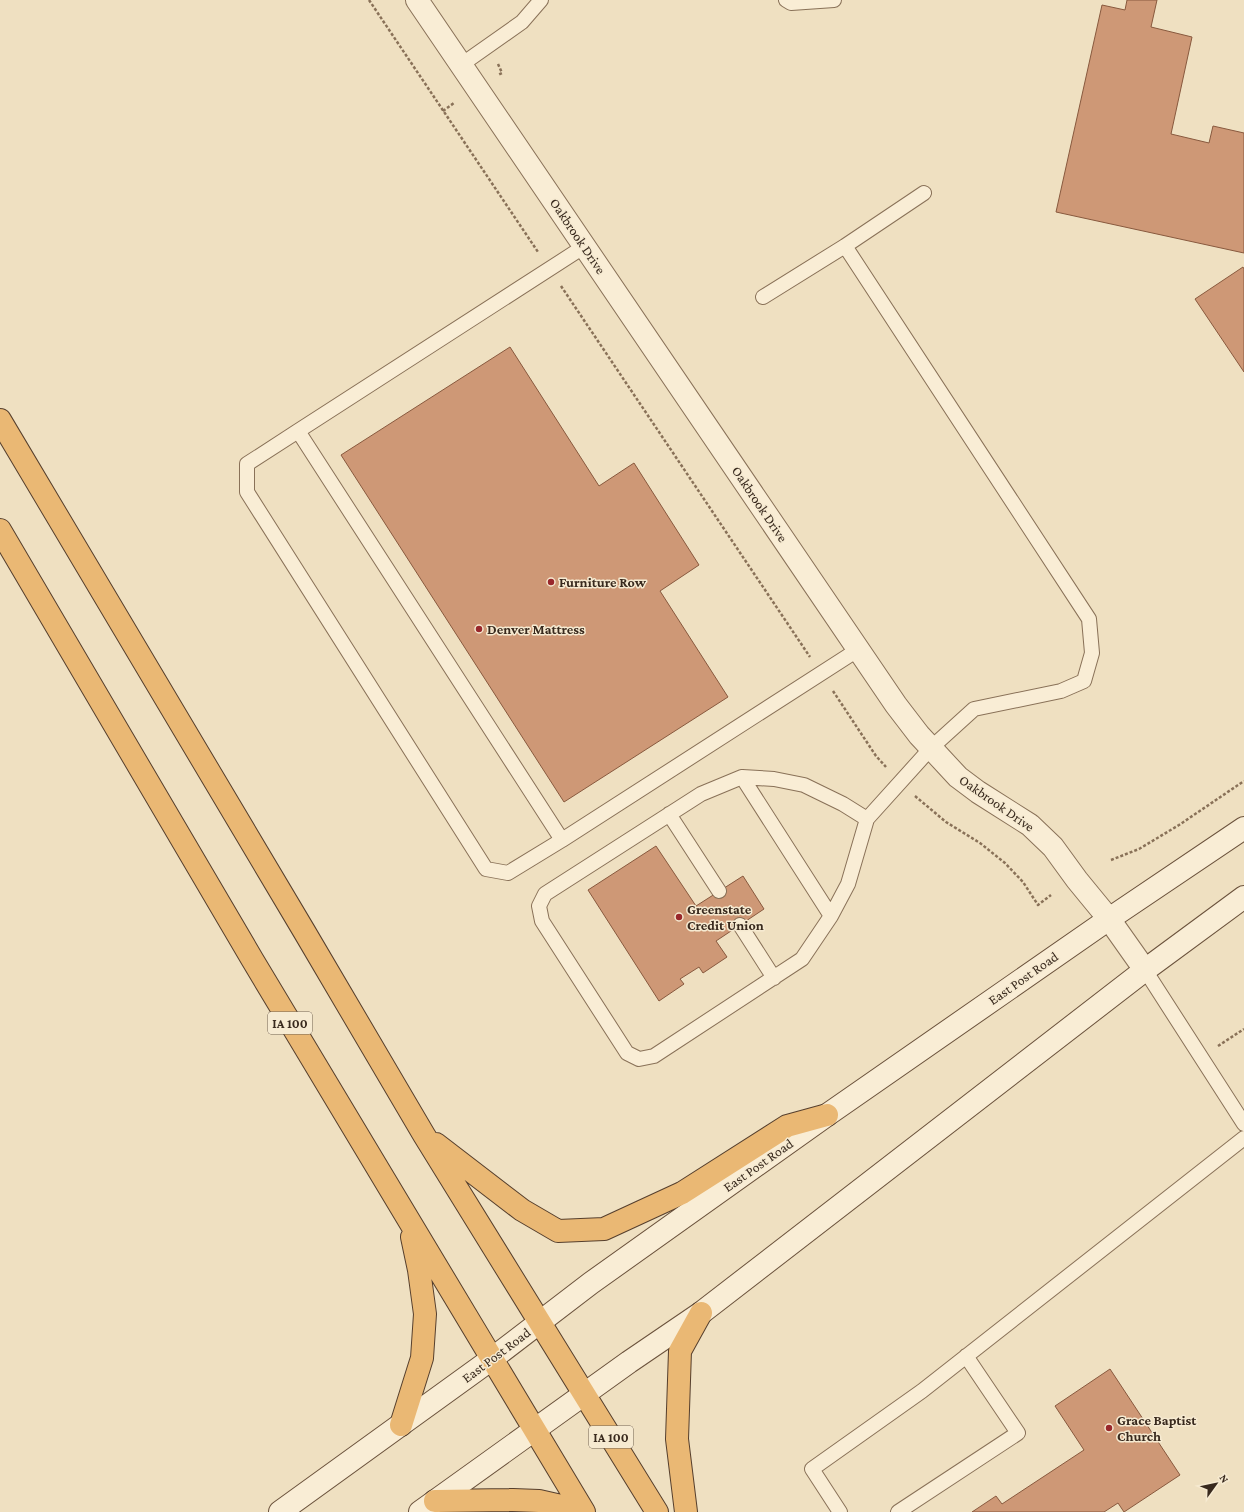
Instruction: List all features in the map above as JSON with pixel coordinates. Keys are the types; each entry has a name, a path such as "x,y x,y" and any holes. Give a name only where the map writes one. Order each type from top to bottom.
{"highway":[{"name":"IA 100","path":"0,420 424,1135 657,1512"},
{"name":"IA 100","path":"0,530 252,959 408,1220 493,1358 584,1512"},
{"path":"424,1135 522,1210 558,1231 604,1229 682,1193 787,1126 827,1115"},
{"path":"401,1425 422,1358 425,1314 419,1270 408,1220"},
{"path":"686,1512 677,1439 680,1351 702,1313"},
{"path":"427,1506 513,1500 538,1501 561,1506 567,1512"}],"main road":[{"name":"Oakbrook Drive","path":"417,0 896,705 930,748 958,777 978,792 1030,824 1053,847 1109,919 1144,970"},
{"name":"East Post Road","path":"280,1512 493,1358 597,1279 827,1115 1109,919 1244,828"},
{"path":"427,1506 702,1313 1144,970 1244,897"}],"lane":[{"path":"461,65 522,22 541,0"},
{"path":"786,0 791,3 834,0"},
{"path":"763,296 845,246 924,193"},
{"path":"585,246 247,464 248,492 486,869 508,873 562,840 859,649"},
{"path":"845,246 1088,620 1092,653 1084,681 1061,691 974,709 930,748 867,819 848,884 831,916 802,959 654,1056 639,1059 627,1053 542,921 540,906 545,894 701,794 742,778 774,779 804,786 843,804 867,819"},
{"path":"298,431 562,840"},
{"path":"742,778 831,916"},
{"path":"669,814 719,892"},
{"path":"740,925 774,978"},
{"path":"1144,970 1244,1124"},
{"path":"840,1512 812,1469 922,1391 1244,1138"},
{"path":"898,1512 1018,1433 966,1356"}],"path":[{"path":"369,0 876,756 946,822 980,843 1005,863 1023,882 1038,905 1051,895"},
{"path":"443,111 454,104"},
{"path":"1111,860 1139,850 1244,781"},
{"path":"1200,1058 1244,1029"}],"building":[{"path":"1127,0 1157,0 1151,27 1192,37 1171,134 1209,143 1213,126 1244,133 1244,253 1056,212 1102,5 1125,10"},
{"path":"1243,267 1244,269 1244,372 1195,299"},
{"path":"510,347 599,486 634,463 699,565 660,591 728,697 564,802 341,455"},
{"name":"Greenstate Credit Union","path":"656,846 696,906 743,876 764,909 716,941 727,957 703,973 699,967 680,979 684,984 659,1001 588,890"},
{"name":"Grace Baptist Church","path":"1110,1369 1180,1475 1124,1512 1118,1503 1104,1512 972,1512 996,1496 1002,1504 1084,1450 1055,1406"}],"place":[{"name":"Furniture Row","path":"551,582"},
{"name":"Denver Mattress","path":"479,629"},
{"name":"Greenstate Credit Union","path":"679,917"},
{"name":"Grace Baptist Church","path":"1109,1428"}]}
